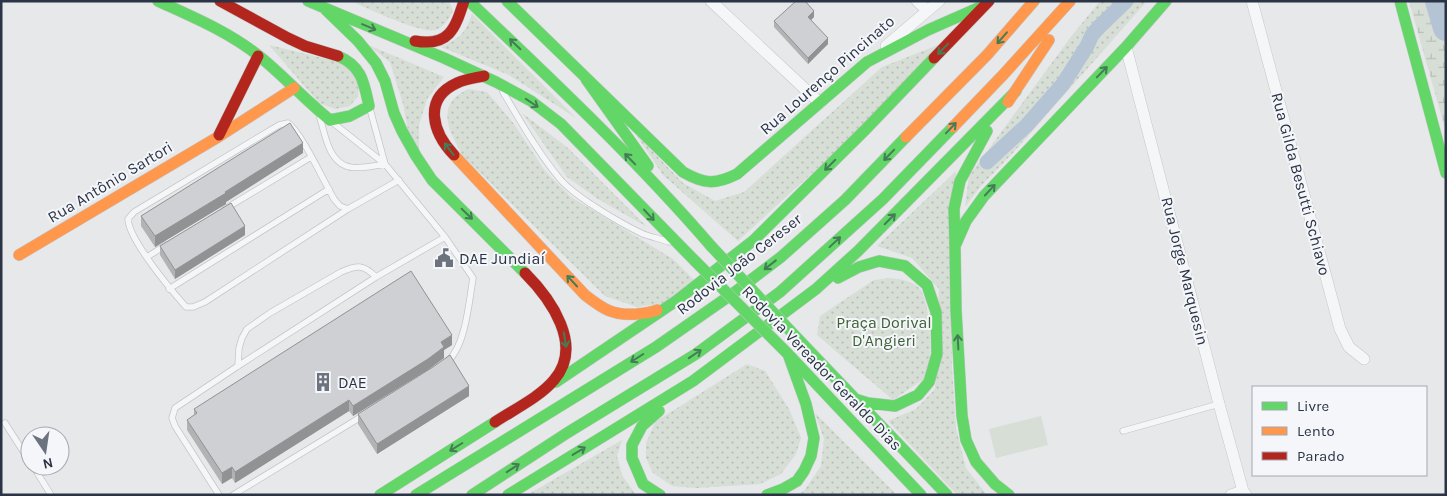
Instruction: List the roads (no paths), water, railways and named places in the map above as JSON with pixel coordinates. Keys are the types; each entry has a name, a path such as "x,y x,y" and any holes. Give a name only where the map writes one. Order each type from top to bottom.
{"main road":[{"path":"158,1 229,36 258,56 330,120 350,116 369,106 361,74 345,59 301,44 277,33 220,1"},
{"name":"Rodovia Vereador Geraldo Dias","path":"308,1 484,76 531,101 561,124 788,354 920,495"},
{"path":"399,39 435,42 446,38 452,30 464,1"},
{"name":"Rodovia Vereador Geraldo Dias","path":"469,1 558,85 677,207 798,339 948,495"},
{"path":"506,1 586,79 677,207"},
{"name":"Rodovia João Cereser","path":"416,495 656,347 735,292 781,257 845,200 987,55 1034,1"},
{"path":"472,495 567,433 696,354 780,292 883,199 1003,75 1070,1"},
{"path":"1009,495 995,484 976,462 966,440 962,416 956,310 954,208 960,181 986,133 1016,91 1074,1"},
{"path":"955,246 966,221 984,196 1126,47 1166,1"},
{"path":"1400,1 1446,173"},
{"path":"867,62 928,30 988,2"},
{"path":"376,495 385,492 537,395 676,301 754,240 865,130 988,2"},
{"path":"323,7 366,50 377,64 395,115 408,144 432,180 540,288 557,315 565,335 567,354 562,369 554,381 537,395"},
{"path":"218,137 258,56"},
{"name":"Rua Lourenço Pincinato","path":"586,79 683,172 696,180 716,183 737,174 867,62"},
{"path":"484,76 463,80 450,86 439,96 435,108 434,122 449,150 585,295 604,310 620,316 651,313 676,301"},
{"name":"Rua Antônio Sartori","path":"19,255 218,137 294,88"},
{"path":"660,495 643,484 632,458 632,445 642,426 693,382 816,289 858,251 1016,91"},
{"path":"816,289 859,267 879,261 904,266 927,285 936,312 937,354 929,382 918,395 895,406 855,398"},
{"path":"767,495 797,481 804,471 810,456 814,438 806,404 788,354"},
{"path":"508,495 693,382"}],"street":[{"path":"711,1 820,102"},
{"path":"917,1 927,10"},
{"name":"Rua Lourenço Pincinato","path":"867,62 938,1"},
{"name":"Rua Gilda Besutti Schiavo","path":"1252,1 1340,329 1349,347 1364,359"},
{"name":"Rua Jorge Marquesin","path":"1126,47 1219,404 1245,493"},
{"path":"1231,495 1245,493"}],"lane":[{"path":"496,82 528,134 561,180 606,213 644,234 678,244"},
{"path":"369,106 385,164"},
{"path":"319,111 327,143 337,160 346,166 356,167 385,164"},
{"path":"330,120 385,164 445,236 473,278 460,343 450,359 444,364"},
{"path":"348,209 340,206 294,127 288,123 279,124 134,212 128,218 128,225 133,236 169,288 186,307 192,307 205,302 348,209 399,180"},
{"path":"221,212 311,157"},
{"path":"169,288 329,190"},
{"path":"219,495 175,426 172,418 175,408 376,277 445,236"},
{"path":"147,257 172,242"},
{"path":"238,366 239,348 247,329 270,313 353,267 368,269 376,277"},
{"path":"1123,431 1219,404"},
{"path":"233,495 373,409"},
{"path":"5,423 20,446"},
{"path":"39,476 51,495"}],"waterway":[{"path":"987,162 1027,125 1063,84 1092,35 1126,1"},
{"path":"1438,1 1446,28"}],"place":[{"name":"DAE Jundiaí","path":"444,258"},
{"name":"DAE","path":"323,382"}],"park label":[{"name":"Praça Dorival D'Angieri","path":"884,331"}]}
